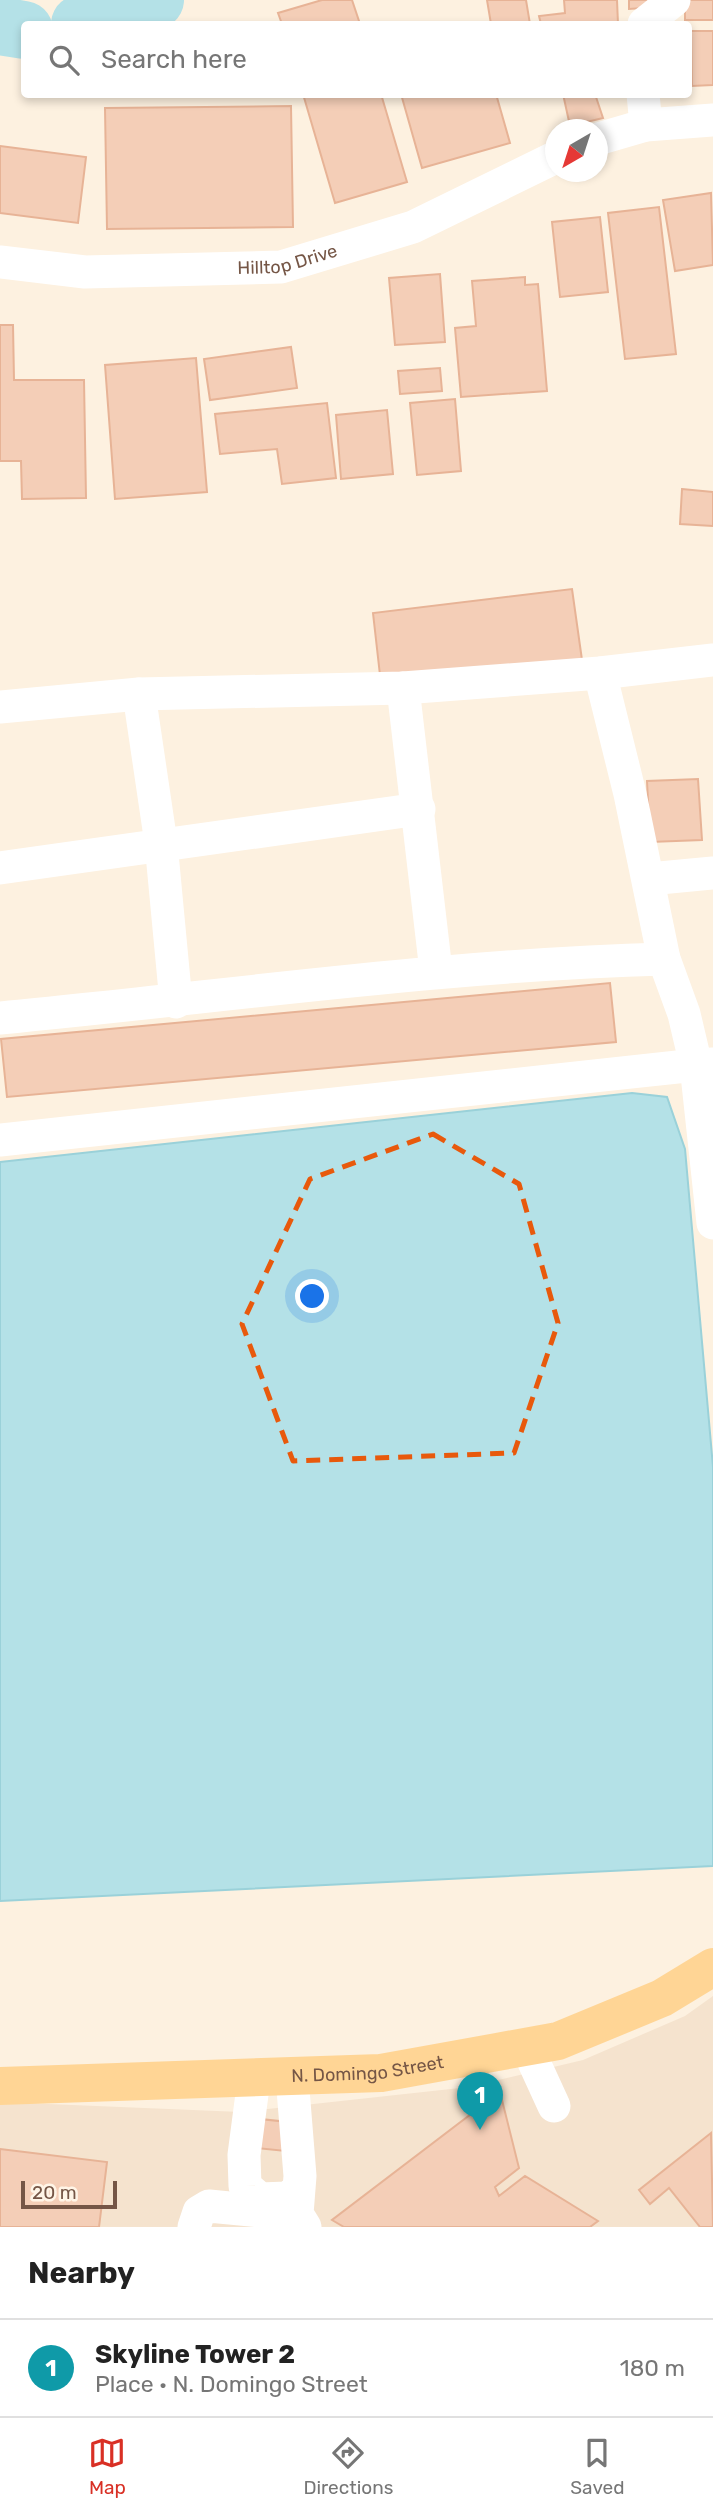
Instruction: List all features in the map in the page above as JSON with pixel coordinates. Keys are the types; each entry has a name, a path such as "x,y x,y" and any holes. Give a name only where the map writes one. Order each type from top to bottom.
{"main road":[{"name":"N. Domingo Street","path":"0,2086 293,2090 558,2041 662,1998 713,1967"}],"street":[{"path":"648,21 674,0"},
{"path":"608,132 645,110 713,120"},
{"name":"Hilltop Drive","path":"0,262 85,272 281,267 413,227 545,162"},
{"path":"0,707 139,694 403,688 600,673 713,660"},
{"path":"600,673 649,879 664,959 705,1064 713,1223"},
{"path":"403,688 436,971"},
{"path":"139,694 161,843 176,1002"},
{"path":"0,868 161,843 419,809"},
{"path":"649,879 713,873"},
{"path":"0,1018 176,1002 436,971 664,959"},
{"path":"0,1140 705,1064"},
{"path":"527,2047 554,2106"},
{"path":"249,2208 244,2155 253,2089"},
{"path":"293,2090 300,2211"},
{"path":"194,2227 199,2212 209,2206 249,2208 260,2199 288,2198 300,2211"}],"highlighted area":[{"path":"433,1134 519,1184 558,1323 514,1453 293,1461 242,1324 310,1179"}],"shaded area":[{"path":"713,1996 713,2227 0,2227 0,2102 241,2112 469,2087 583,2060 685,2016"}],"water":[{"path":"632,1093 667,1097 685,1149 713,1467 713,1866 0,1901 0,1162"}],"building":[{"path":"322,0 352,0 359,21 281,21 278,13"},
{"path":"487,0 526,0 530,21 490,21"},
{"path":"564,0 617,0 618,21 540,21 539,16 565,13"},
{"path":"629,0 662,0 658,7 629,9"},
{"path":"685,0 713,0 713,20 685,20"},
{"path":"692,31 713,31 713,85 692,86"},
{"path":"304,98 382,98 407,182 335,203"},
{"path":"402,98 497,98 510,143 422,168"},
{"path":"564,98 596,98 603,118 568,119"},
{"path":"291,106 293,227 107,229 105,108"},
{"path":"0,146 86,157 78,223 0,213"},
{"path":"711,193 713,265 675,271 663,200"},
{"path":"659,207 676,354 625,359 608,213"},
{"path":"600,217 608,292 560,297 552,222"},
{"path":"440,274 445,342 395,345 389,278"},
{"path":"525,277 525,285 538,284 547,391 461,397 455,328 476,326 472,281"},
{"path":"0,325 13,325 14,380 84,380 86,498 22,499 21,461 0,461"},
{"path":"291,347 297,388 210,400 204,359"},
{"path":"196,358 207,492 115,499 105,365"},
{"path":"440,368 442,391 400,394 398,371"},
{"path":"455,399 461,471 417,475 410,403"},
{"path":"327,403 336,478 282,484 277,449 220,454 215,414"},
{"path":"387,410 393,474 341,479 336,415"},
{"path":"682,489 713,492 713,526 680,524"},
{"path":"572,589 582,660 381,684 373,613"},
{"path":"698,779 702,840 650,842 647,781"},
{"path":"610,983 616,1042 7,1097 1,1039"},
{"path":"500,2092 519,2168 495,2187 499,2196 525,2176 598,2221 590,2227 344,2227 332,2220"},
{"path":"241,2117 307,2124 305,2153 238,2146"},
{"path":"711,2133 713,2227 700,2227 669,2188 650,2204 639,2190"},
{"path":"0,2149 107,2162 99,2227 0,2227"}],"waterway":[{"path":"89,21 155,0"},
{"path":"0,26 21,30"}],"place":[{"name":"Skyline Tower 2","path":"480,2130"}]}
